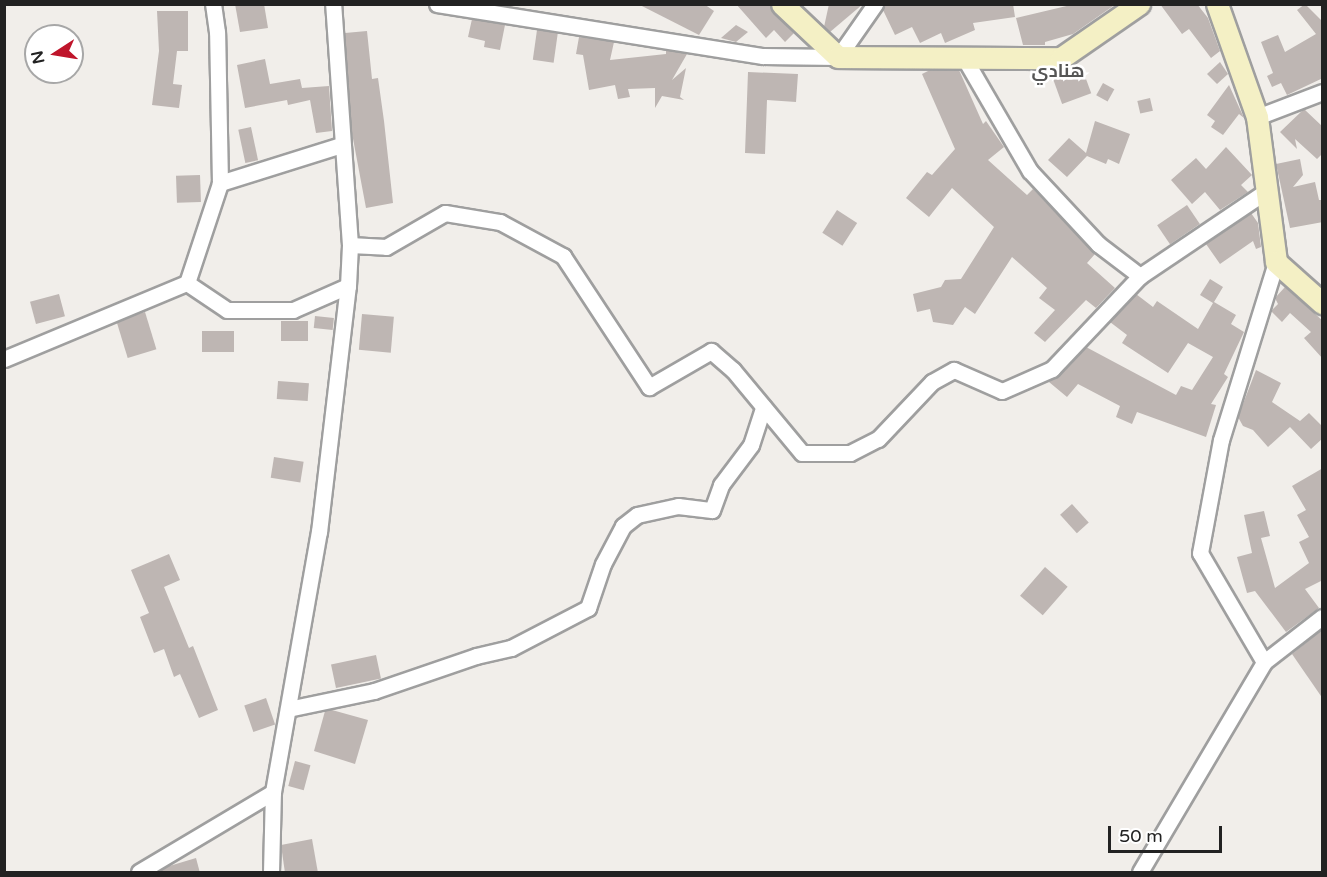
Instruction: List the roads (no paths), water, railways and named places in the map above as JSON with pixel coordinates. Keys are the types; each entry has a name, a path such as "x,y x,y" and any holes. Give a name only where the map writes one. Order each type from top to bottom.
{"street":[{"path":"4,358 187,283 220,183 217,32 213,4"},
{"path":"271,873 273,792 320,532 348,286 350,245 341,146 333,4"},
{"path":"437,4 763,56 1061,58 1139,4"},
{"path":"782,4 838,57"},
{"path":"838,57 875,4"},
{"path":"1217,4 1257,117 1265,192 1276,262 1221,440 1200,553 1264,662"},
{"path":"963,56 1030,171 1098,244 1140,276"},
{"path":"1257,117 1323,92"},
{"path":"220,183 341,146"},
{"path":"350,245 386,247 445,213 500,222 563,256 649,387 711,351 802,453 850,453 878,439 932,382 954,370 1002,391 1052,369 1140,276 1265,192"},
{"path":"1276,262 1323,303"},
{"path":"187,283 227,310 293,310 348,286"},
{"path":"288,709 374,691 476,656 511,648 588,608 603,564 622,526 637,515 678,506 712,510 721,484 751,445 763,407"},
{"path":"1140,873 1264,662 1323,617"},
{"path":"138,873 273,792"}],"district":[{"name":"هنادي","path":"1058,71"}]}
